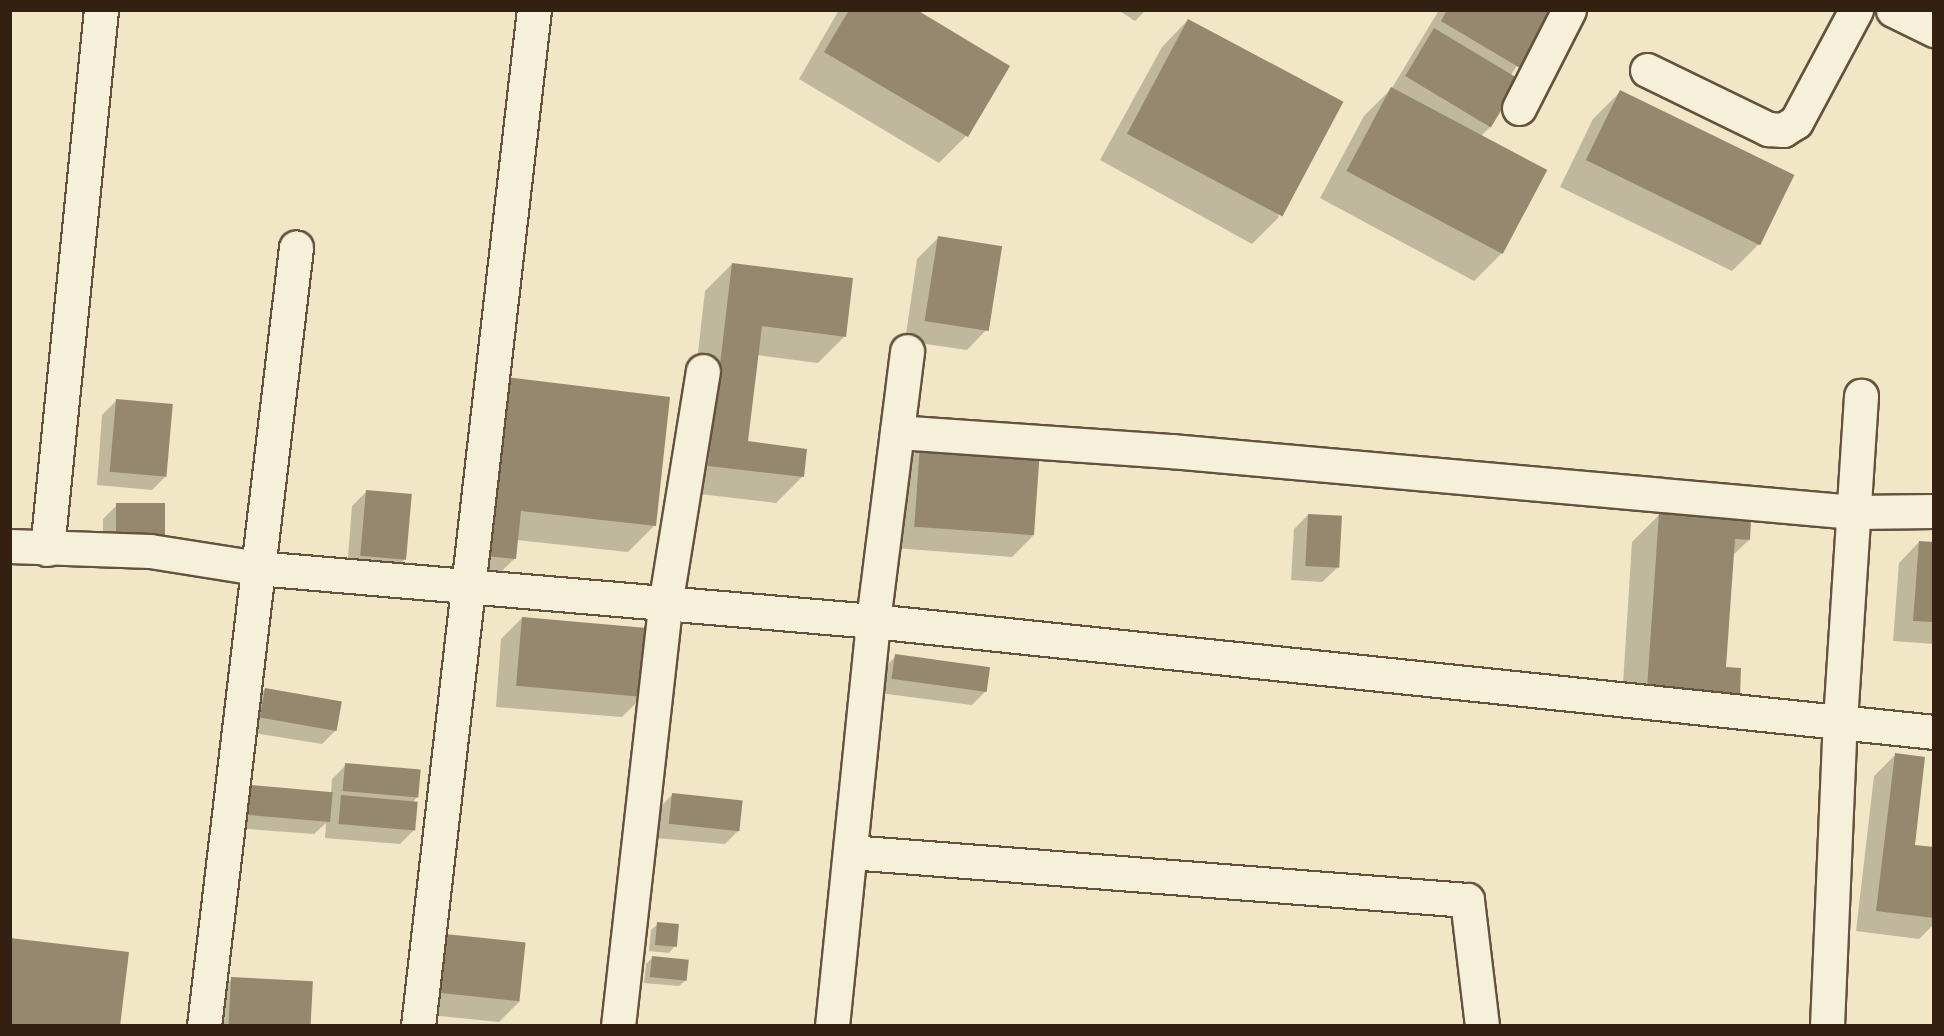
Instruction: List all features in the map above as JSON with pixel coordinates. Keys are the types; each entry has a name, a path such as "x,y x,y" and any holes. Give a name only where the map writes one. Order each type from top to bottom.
{"street":[{"path":"47,549 101,10"},
{"path":"418,1026 534,10"},
{"path":"1519,108 1569,10"},
{"path":"1647,70 1768,129 1784,130 1796,122 1856,10"},
{"path":"1893,10 1934,30"},
{"path":"204,1026 256,568 296,247"},
{"path":"832,1026 873,621 907,351"},
{"path":"618,1026 665,606 703,370"},
{"path":"1827,1026 1840,721 1861,396"},
{"path":"897,432 1171,451 1853,512 1934,512"},
{"path":"10,546 150,551 256,568 665,606 873,621 1934,732"},
{"path":"850,852 1467,900 1482,1026"}],"building":[{"path":"849,10 917,10 1010,66 968,137 824,52"},
{"path":"1447,10 1553,10 1520,68 1441,21"},
{"path":"1188,19 1343,102 1282,216 1127,134"},
{"path":"1434,28 1520,80 1491,128 1405,76"},
{"path":"1391,87 1547,170 1503,254 1346,171"},
{"path":"1620,90 1794,175 1760,245 1586,160"},
{"path":"938,236 1002,246 989,331 925,321"},
{"path":"732,263 853,278 846,337 762,326 748,441 807,449 804,477 708,466"},
{"path":"505,377 670,397 656,526 521,511 516,559 486,556"},
{"path":"116,399 173,404 166,477 110,472"},
{"path":"920,445 1040,453 1034,535 914,527"},
{"path":"366,490 412,494 406,560 360,556"},
{"path":"116,503 165,503 165,535 116,535"},
{"path":"1659,513 1751,520 1750,540 1735,539 1726,667 1741,668 1740,696 1647,689"},
{"path":"1308,514 1342,516 1339,568 1305,566"},
{"path":"1919,541 1934,542 1934,622 1913,621"},
{"path":"522,617 650,628 643,697 516,686"},
{"path":"895,654 990,667 987,692 892,679"},
{"path":"265,688 342,702 337,731 260,718"},
{"path":"1895,753 1925,757 1915,845 1934,847 1934,918 1876,911"},
{"path":"345,763 421,770 418,798 343,791"},
{"path":"251,785 333,792 330,822 248,815"},
{"path":"672,793 743,800 739,831 669,824"},
{"path":"341,795 418,802 415,831 338,824"},
{"path":"657,922 679,924 677,947 655,945"},
{"path":"445,934 526,942 519,1001 439,993"},
{"path":"10,938 129,952 120,1026 10,1026"},
{"path":"652,956 689,960 687,981 650,977"},
{"path":"231,977 313,981 311,1026 228,1026"}]}
